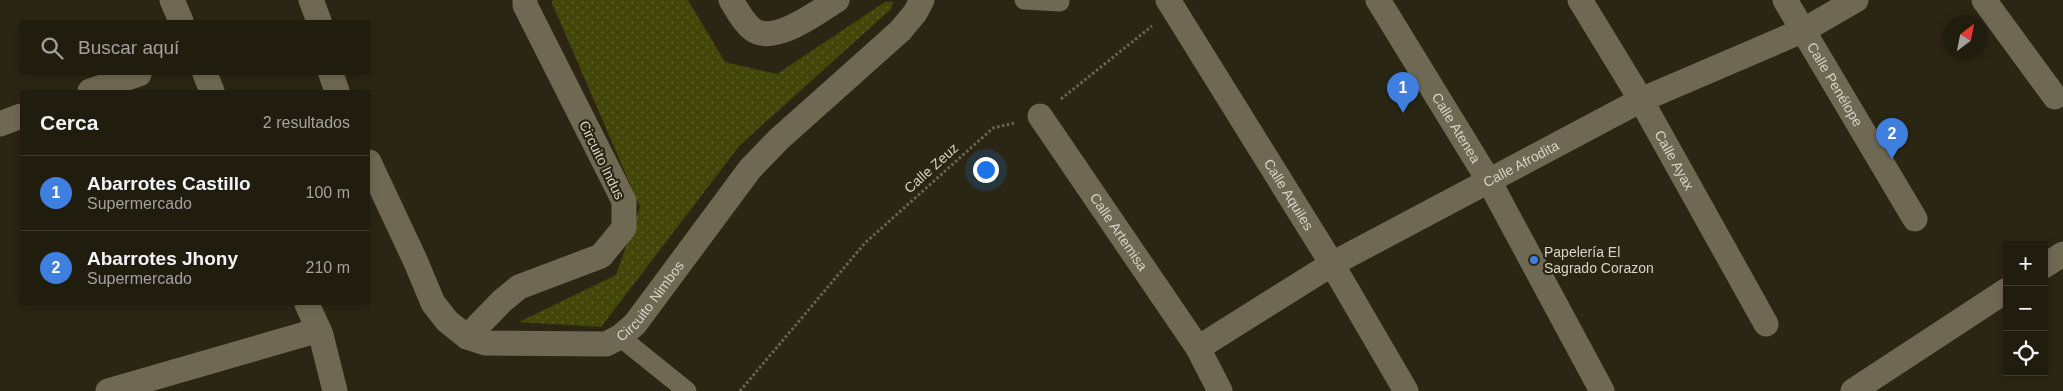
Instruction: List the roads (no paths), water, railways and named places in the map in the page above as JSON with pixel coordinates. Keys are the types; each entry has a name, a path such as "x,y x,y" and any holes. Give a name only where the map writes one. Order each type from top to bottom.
{"street":[{"path":"172,0 181,20"},
{"path":"311,0 319,20"},
{"name":"Circuito Indus","path":"467,337 502,301 520,287 601,256 624,228 624,201 525,5 525,0"},
{"path":"731,0 744,21 753,30 762,34 784,31 837,0"},
{"name":"Circuito Nimbos","path":"370,164 433,303 447,321 467,337 492,344 606,344 620,337 635,324 750,169 779,139 900,31 915,13 922,0"},
{"path":"1024,0 1060,2"},
{"name":"Calle Atenea","path":"1378,0 1488,181 1602,391"},
{"name":"Calle Ayax","path":"1580,0 1641,100 1766,324"},
{"name":"Calle Penélope","path":"1785,0 1915,219"},
{"name":"Calle Afrodita","path":"1198,348 1332,264 1641,100 1804,30 1856,0"},
{"path":"1984,0 2054,97"},
{"name":"Calle Aquiles","path":"1171,4 1332,264 1406,391"},
{"path":"93,90 135,75"},
{"path":"204,75 212,90"},
{"path":"331,75 337,90"},
{"path":"0,124 20,116"},
{"name":"Calle Artemisa","path":"1040,116 1198,348 1220,391"},
{"path":"2048,263 2063,254"},
{"path":"1853,391 2003,293"},
{"path":"307,305 319,330 336,391"},
{"path":"108,391 319,330"},
{"path":"620,337 687,391"}],"place":[{"name":"Abarrotes Castillo","path":"1403,113"},
{"name":"Abarrotes Jhony","path":"1892,159"},
{"name":"Papelería El Sagrado Corazon","path":"1534,260"}]}
